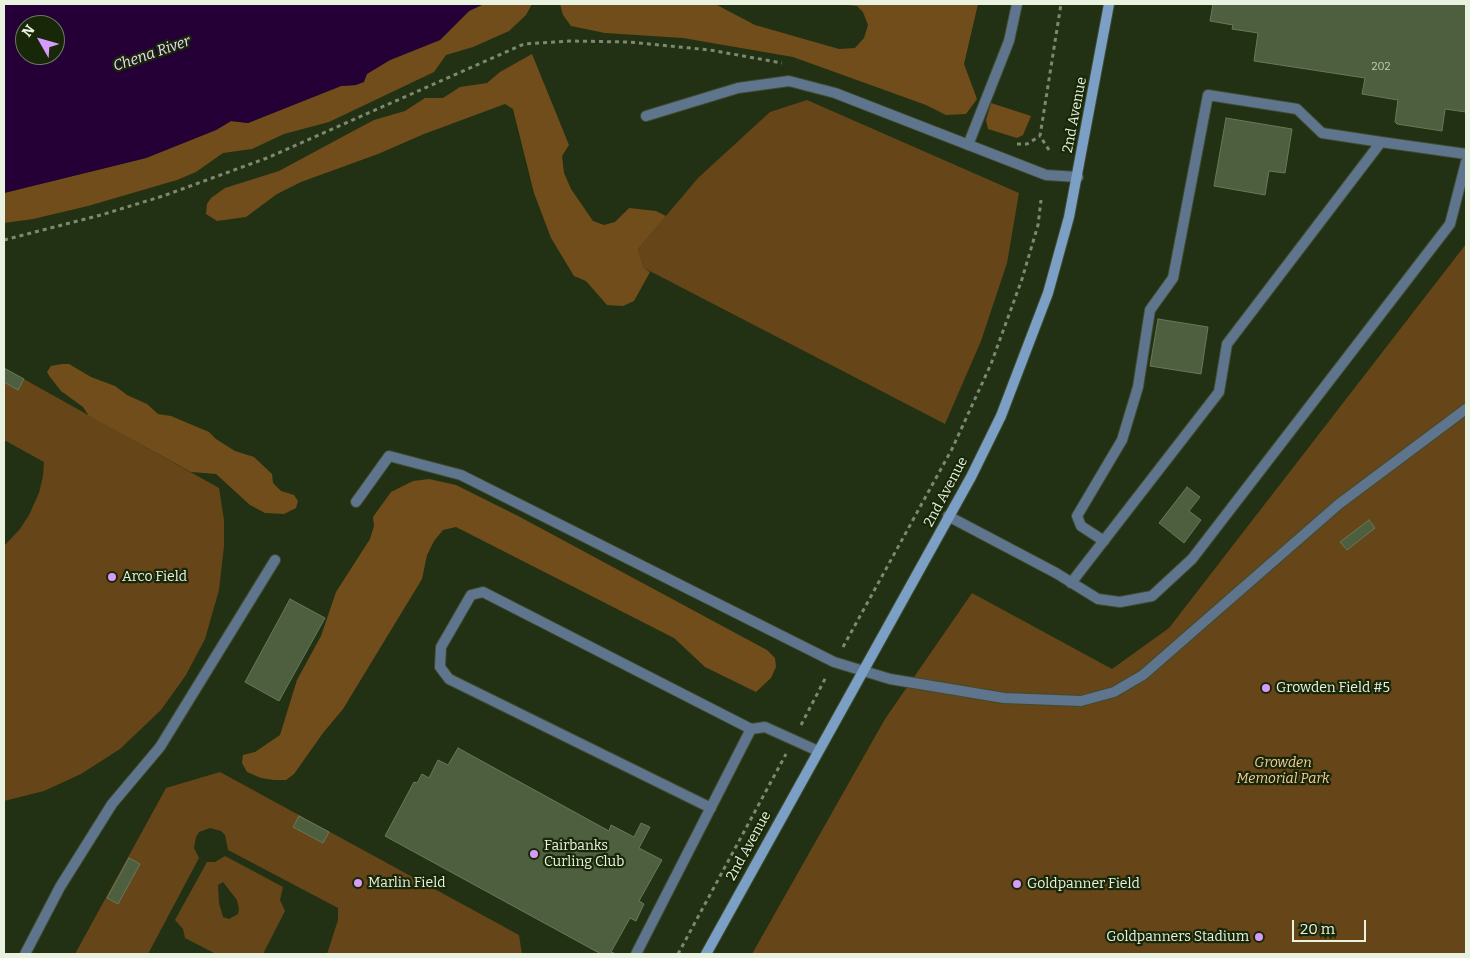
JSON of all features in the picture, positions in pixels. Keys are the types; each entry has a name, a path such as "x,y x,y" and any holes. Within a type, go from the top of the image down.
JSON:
{"street":[{"name":"2nd Avenue","path":"706,954 948,516 1001,416 1028,350 1050,283 1078,176 1109,4"}],"lane":[{"path":"968,145 1009,41 1017,4"},
{"path":"646,116 738,88 789,80 835,93 1046,174 1078,176"},
{"path":"1104,542 1082,526 1077,516 1122,440 1138,387 1150,310 1173,278 1208,95 1297,109 1322,133 1466,154"},
{"path":"1071,583 1219,392 1227,344 1381,142"},
{"path":"948,516 1098,599 1120,602 1152,596 1192,559 1450,224 1466,162"},
{"path":"356,502 389,456 461,475 834,662 912,683 1004,698 1081,701 1114,692 1143,675 1339,504 1466,409"},
{"path":"25,954 60,887 112,804 160,747 275,560"},
{"path":"711,808 449,679 440,667 441,647 472,595 483,592 751,729 765,727 818,751"},
{"path":"636,954 751,729"}],"path":[{"path":"1049,150 1040,136 1061,4"},
{"path":"4,240 154,199 267,158 524,44 569,41 628,42 710,50 789,65"},
{"path":"1010,142 1027,144 1040,136"},
{"path":"678,954 834,662 952,449 992,364 1022,279 1038,225 1041,200"}],"green space":[{"path":"807,100 1019,193 1007,263 981,341 945,424 644,268 638,249 698,178 770,112"},
{"name":"Growden Memorial Park","path":"1466,244 1466,954 752,954 885,719 972,593 1112,669 1169,628"},
{"name":"Arco Field","path":"4,368 219,488 224,520 224,546 219,590 205,639 186,675 161,710 120,749 81,774 44,791 4,801 4,546 20,529 29,515 39,493 44,462 4,440"},
{"name":"Marlin Field","path":"220,772 519,935 522,954 327,954 338,920 338,908 228,850 225,835 221,831 210,828 199,832 196,837 194,848 199,858 148,954 75,954 166,788"},
{"path":"225,856 283,887 280,900 285,911 263,954 216,954 185,938 183,929 175,920 207,862 215,862","holes":["223,882 237,900 238,914 229,919 223,917 219,903 218,885"]}],"shaded area":[{"path":"484,4 532,4 526,15 509,31 473,47 446,55 434,72 329,122 284,134 252,149 223,153 196,172 177,180 88,206 33,219 4,223 4,193 146,158 216,130 231,121 248,123 341,86 356,85 366,74 390,60 440,40 469,11"},
{"path":"560,4 715,4 755,25 839,49 855,48 864,38 868,25 863,12 857,6 837,4 978,4 964,64 977,99 966,114 946,115 926,105 793,57 683,38 605,33 571,26 563,15"},
{"path":"532,54 569,145 562,156 564,173 571,189 593,221 604,225 615,222 629,208 656,211 666,216 638,249 644,268 650,272 634,301 623,306 607,305 586,281 574,276 551,238 534,193 513,109 505,104 301,182 277,194 246,217 217,221 206,214 207,204 211,198 225,188 279,171 374,120 405,111 425,98 443,98 460,87 487,83 500,72"},
{"path":"991,103 1031,116 1023,135 1017,138 988,129 986,120"},
{"path":"69,364 91,377 115,386 127,395 147,404 158,414 171,416 209,432 216,439 235,451 254,457 272,474 273,483 281,491 294,495 298,501 296,508 284,514 265,513 250,505 216,474 191,472 89,416 83,407 61,391 47,372 51,366"},
{"path":"429,479 456,485 520,517 767,650 775,658 776,667 771,678 756,692 705,667 674,638 456,527 443,530 434,541 427,555 422,579 343,709 323,733 294,774 286,780 274,780 261,778 247,772 242,763 243,755 255,752 280,735 297,680 321,636 336,592 370,539 374,526 373,517 391,492 413,481"}],"water":[{"name":"Chena River","path":"4,4 484,4 469,11 440,40 390,60 367,74 364,82 356,85 341,86 248,123 231,121 216,130 146,158 4,193"}],"building":[{"path":"1213,4 1466,4 1466,112 1445,109 1442,131 1397,124 1395,122 1398,100 1362,94 1365,78 1254,61 1258,33 1232,29 1233,25 1210,21"},
{"path":"1226,118 1292,129 1285,173 1269,171 1265,195 1214,186"},
{"path":"1158,319 1208,327 1201,374 1150,366"},
{"path":"4,368 24,379 18,390 4,382"},
{"path":"1187,487 1200,497 1189,511 1201,520 1184,543 1159,523"},
{"path":"1369,520 1375,528 1347,550 1340,542"},
{"path":"290,599 325,618 279,701 245,682"},
{"name":"Fairbanks Curling Club","path":"458,748 609,831 611,825 634,837 641,823 650,827 639,848 662,860 639,901 644,904 636,921 630,918 611,952 616,954 601,954 385,836 414,782 417,783 422,774 429,778 438,760 448,765"},
{"path":"299,816 329,832 323,843 293,827"},
{"path":"129,858 140,864 118,904 107,898"}],"place":[{"name":"Arco Field","path":"112,577"},
{"name":"Growden Field #5","path":"1266,688"},
{"name":"Fairbanks Curling Club","path":"534,854"},
{"name":"Marlin Field","path":"358,883"},
{"name":"Goldpanner Field","path":"1017,884"},
{"name":"Goldpanners Stadium","path":"1259,937"}]}
